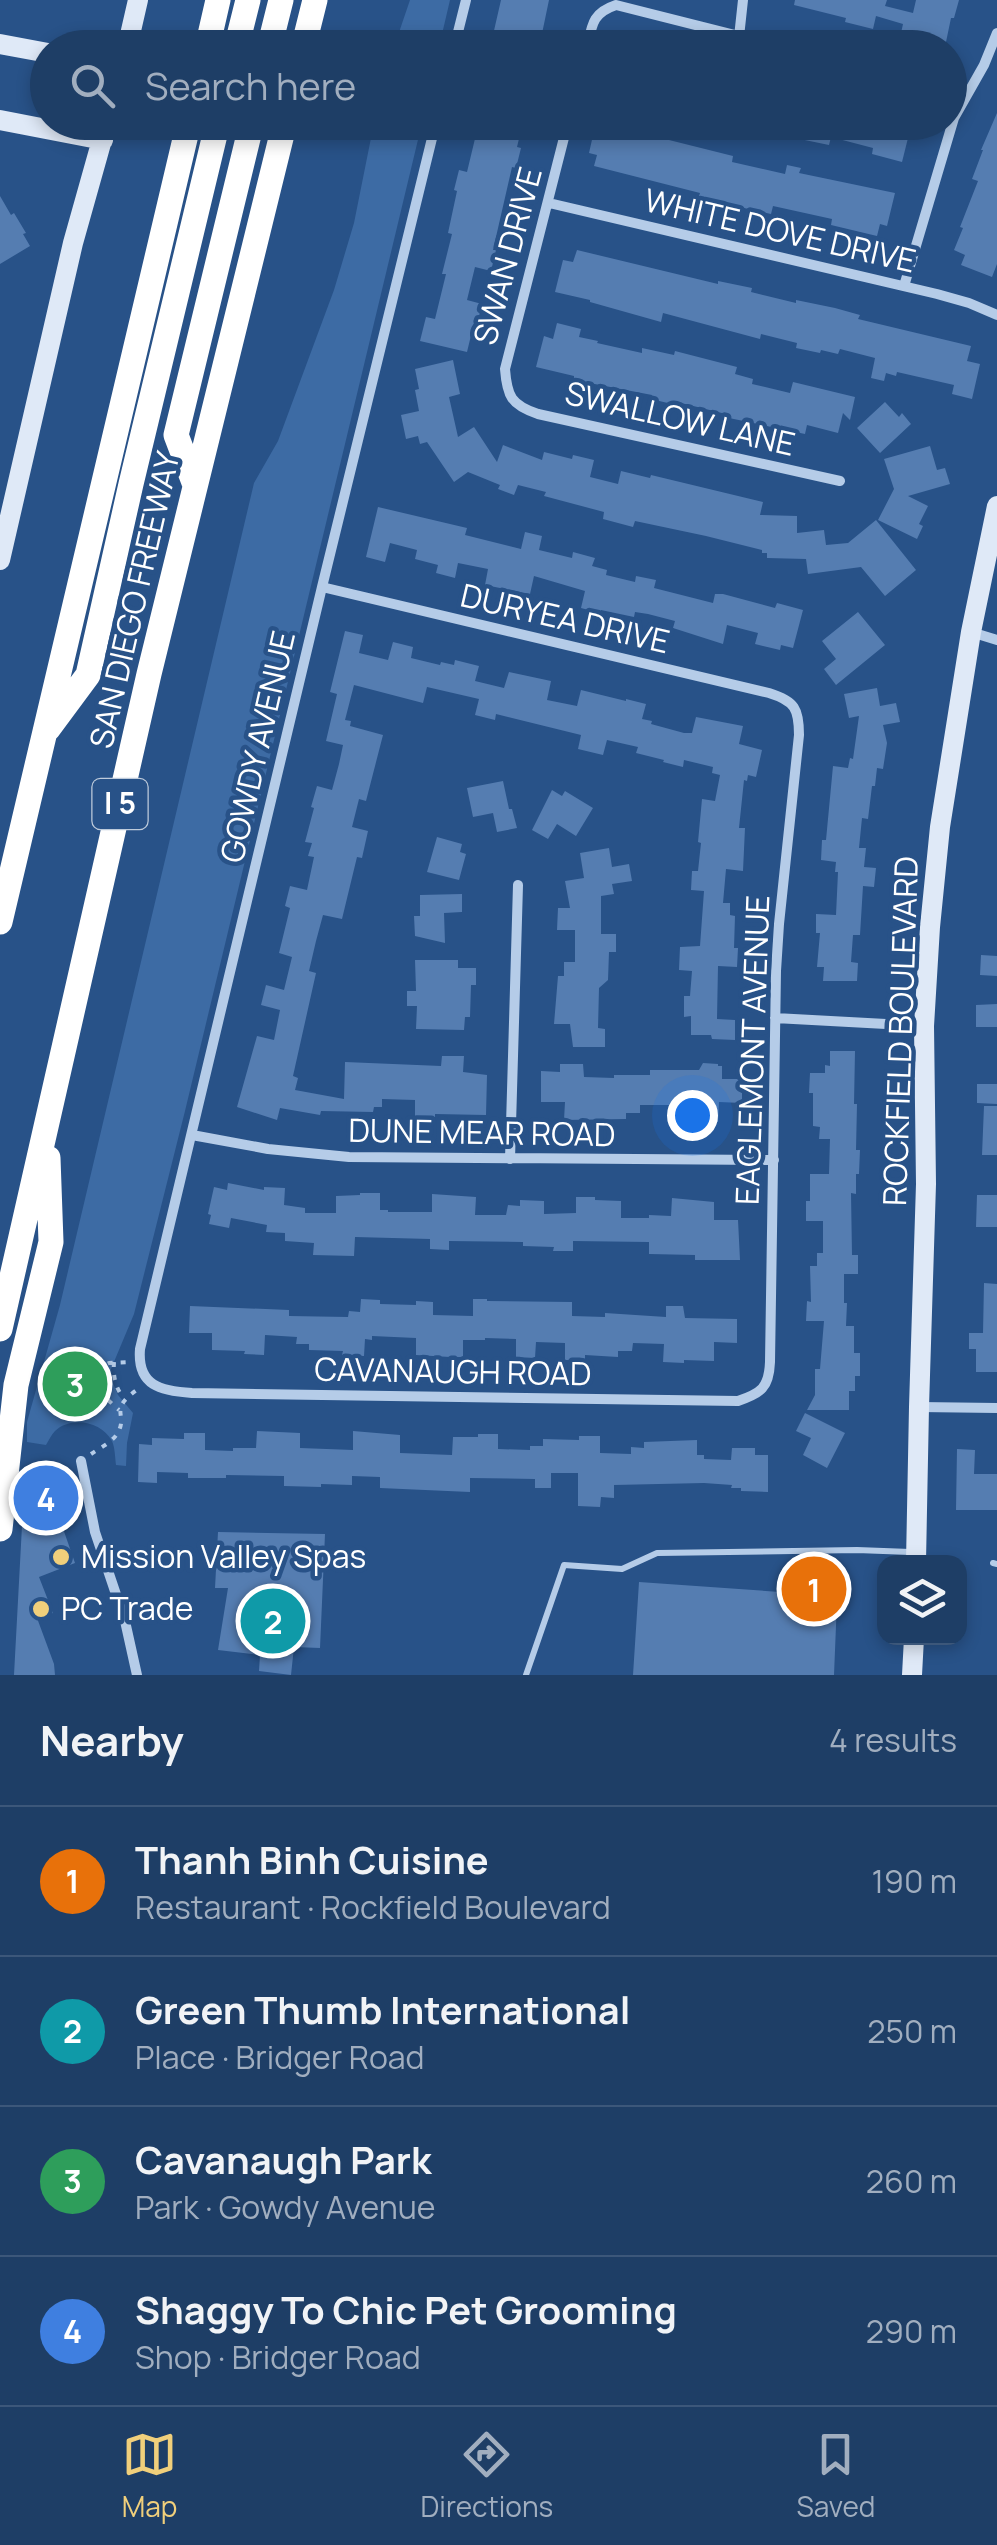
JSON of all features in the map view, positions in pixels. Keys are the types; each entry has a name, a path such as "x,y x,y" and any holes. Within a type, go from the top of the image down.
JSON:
{"highway":[{"path":"211,30 218,0"},
{"path":"240,30 248,0"},
{"path":"274,30 281,0"},
{"path":"308,30 315,0"},
{"name":"SAN DIEGO FREEWAY","path":"0,922 185,140"},
{"path":"42,737 88,675 214,140"},
{"path":"195,485 176,435 248,140"},
{"name":"SAN DIEGO FREEWAY","path":"0,1329 195,485 281,140"},
{"path":"0,865 20,829"},
{"path":"0,1529 16,1385 50,1242 46,1123"}],"main road":[{"path":"131,30 138,0"},
{"path":"0,31 30,43"},
{"path":"0,44 30,50"},
{"path":"0,58 12,61 30,56"},
{"path":"0,120 30,123"},
{"path":"0,560 73,243 102,140"},
{"name":"ROCKFIELD BOULEVARD","path":"917,1555 926,1184 924,1026 930,927 940,826 971,632 997,506"},
{"path":"912,1675 914,1645"}],"street":[{"path":"458,30 466,0"},
{"path":"740,30 743,0"},
{"path":"591,30 594,18 616,5 713,30"},
{"path":"967,95 997,33"},
{"name":"GOWDY AVENUE","path":"139,1361 432,140"},
{"name":"SWAN DRIVE","path":"512,402 505,369 564,140"},
{"path":"904,286 947,140"},
{"name":"WHITE DOVE DRIVE","path":"549,204 904,286 970,303 997,315"},
{"name":"SWALLOW LANE","path":"512,402 538,414 840,481"},
{"name":"DURYEA DRIVE","path":"322,587 785,698 794,706"},
{"path":"971,632 997,640"},
{"name":"EAGLEMONT AVENUE","path":"758,1394 769,1378 779,924 800,735 800,719 794,706"},
{"path":"510,1159 518,885"},
{"path":"776,1018 924,1026"},
{"name":"DUNE MEAR ROAD","path":"192,1135 328,1156 774,1160"},
{"path":"139,1361 148,1382"},
{"name":"CAVANAUGH ROAD","path":"148,1382 169,1391 192,1393 738,1402 758,1394"},
{"path":"918,1407 997,1408"},
{"path":"81,1461 95,1532 126,1621 137,1675"}],"lane":[{"path":"526,1675 564,1565 622,1569 657,1553 856,1550 894,1555"}],"path":[{"path":"85,1356 101,1367 139,1361"},
{"path":"114,1362 113,1374 124,1398"},
{"path":"81,1461 116,1437 124,1398 148,1382"},
{"path":"108,1400 119,1410"}],"shaded area":[{"path":"410,0 450,0 443,30 400,30"},
{"path":"371,140 418,140 185,1111 134,1314 111,1369 118,1395 133,1413 126,1466 116,1465 112,1441 93,1425 69,1423 54,1433 46,1445 27,1442 27,1422 60,1305 254,483 278,441 334,290 354,223"}],"building":[{"path":"501,0 549,0 543,30 494,30"},
{"path":"795,0 887,0 885,6 913,13 916,0 959,0 948,30 902,30 903,24 876,16 873,29 794,5"},
{"path":"997,113 997,264 992,277 961,265 965,255 954,250 978,181 972,179 981,150"},
{"path":"475,140 519,140 517,147 521,148 516,168 512,167 491,271 475,267 467,300 482,304 467,352 420,341 426,317 435,319 452,234 448,233 457,191 454,190 459,170 467,172"},
{"path":"592,140 669,140 733,156 732,162 785,174 787,165 801,168 799,173 895,193 887,226 880,224 877,236 831,225 832,219 773,206 771,214 594,166 597,155 589,153"},
{"path":"805,140 830,140 829,145"},
{"path":"842,140 908,140 902,162 872,154 873,148"},
{"path":"0,196 26,233 23,234 30,246 0,264"},
{"path":"577,250 718,284 752,288 751,292 796,303 835,308 860,315 858,319 971,346 967,361 980,364 972,399 952,394 954,385 897,372 896,376 886,373 884,381 871,378 875,358 840,349 838,354 821,350 820,353 796,348 797,343 761,334 760,339 663,313 661,322 555,292 563,260 573,262"},
{"path":"557,323 581,329 579,337 597,343 642,353 642,348 674,355 675,351 737,367 735,374 753,379 752,384 790,393 793,382 855,397 850,420 843,413 838,433 807,425 805,434 651,399 652,395 574,380 574,376 536,367 544,336 553,339"},
{"path":"453,360 460,394 449,397 458,437 474,427 497,462 503,445 542,460 544,452 572,459 573,455 594,460 590,477 618,484 621,471 763,502 760,515 797,516 797,533 824,530 826,545 848,543 876,520 916,570 885,596 861,567 808,574 806,559 767,558 762,550 635,521 633,527 603,519 604,512 544,496 546,492 518,485 514,495 468,472 454,482 427,442 420,444 418,436 406,439 401,415 419,411 415,369"},
{"path":"885,402 911,424 880,453 857,428"},
{"path":"930,446 937,470 945,468 950,484 908,496 928,506 917,539 878,520 894,489 884,459"},
{"path":"378,507 467,528 465,535 521,549 525,532 542,536 539,550 572,558 573,552 595,558 592,566 607,570 606,575 635,582 636,576 656,580 654,588 713,603 715,594 723,594 775,608 777,603 803,610 793,648 781,645 780,650 755,644 758,633 727,625 723,644 673,628 675,621 648,614 635,612 634,617 581,608 585,591 534,576 530,594 485,585 488,569 458,563 455,578 436,573 438,565 415,559 417,550 390,543 385,562 366,557"},
{"path":"858,612 885,645 836,685 824,669 836,659 822,641"},
{"path":"345,631 363,635 359,653 388,660 393,642 413,647 411,658 440,665 454,665 455,660 479,666 475,681 504,688 509,672 551,681 547,700 577,706 581,690 626,699 646,704 642,719 684,733 692,733 696,717 743,726 739,744 762,750 756,777 748,775 744,780 739,828 745,828 743,871 726,869 723,903 730,903 730,915 735,916 737,967 718,966 717,1019 735,1020 735,1040 691,1035 691,1016 684,1017 684,996 690,996 692,971 679,970 680,947 700,946 704,891 691,890 692,871 698,871 702,799 715,801 720,775 712,773 713,767 684,760 683,767 663,762 636,753 638,747 607,740 603,755 578,749 581,735 496,714 495,720 475,715 479,699 427,687 423,703 354,685 345,720 351,721 350,726 383,735 366,801 359,799 352,827 368,831 362,858 357,857 342,919 323,915 316,941 309,971 316,973 293,1076 298,1078 295,1090 344,1099 345,1062 441,1066 442,1056 464,1056 463,1072 487,1075 486,1115 415,1117 415,1100 382,1099 382,1107 374,1107 373,1112 321,1111 320,1115 280,1108 277,1120 237,1107 257,1036 274,1040 280,1010 261,1005 266,985 284,990 292,957 279,953 290,908 285,906 290,886 307,890 314,857 308,856 312,843 305,842 314,808 311,807 317,786 332,790 339,764 343,745 326,741 337,694 330,692"},
{"path":"877,688 880,706 896,703 900,722 883,725 887,743 883,769 877,768 868,819 862,818 859,848 866,848 864,867 876,868 874,887 863,886 860,935 853,935 851,962 858,963 857,981 823,981 824,967 817,967 820,933 816,933 816,914 836,915 838,872 836,862 821,860 822,840 826,840 833,766 848,768 850,758 853,759 859,716 849,718 844,694"},
{"path":"503,781 517,828 497,832 493,813 473,817 467,788"},
{"path":"552,790 562,796 565,791 593,808 576,836 557,824 548,839 532,830"},
{"path":"437,837 462,844 460,852 466,854 459,880 427,872"},
{"path":"609,848 612,867 629,864 632,881 612,884 614,894 601,896 601,934 616,934 616,952 609,952 608,980 599,988 598,1028 605,1029 605,1047 573,1047 570,1024 554,1024 558,976 564,976 564,962 575,962 575,930 557,930 558,908 570,908 565,881 584,878 580,853"},
{"path":"462,894 462,912 444,913 445,943 415,936 414,916 420,916 420,895"},
{"path":"981,955 997,956 997,976 980,975"},
{"path":"415,960 458,960 458,968 476,968 470,1017 465,1017 464,1030 416,1029 417,1006 407,1006 407,991 416,991"},
{"path":"997,1004 997,1027 976,1027 976,1005"},
{"path":"830,1051 855,1051 856,1150 860,1150 856,1194 851,1193 852,1255 858,1255 858,1274 844,1274 844,1303 846,1326 854,1326 854,1353 860,1353 860,1376 855,1376 855,1391 849,1391 849,1410 807,1410 815,1395 815,1369 820,1369 824,1321 806,1321 807,1301 811,1302 810,1266 817,1266 817,1253 823,1253 823,1221 806,1221 806,1201 810,1201 810,1174 829,1174 830,1139 819,1139 820,1127 813,1126 810,1073 825,1073 825,1065 830,1066"},
{"path":"703,1063 722,1066 722,1079 742,1079 742,1103 719,1102 718,1122 672,1123 672,1105 640,1105 640,1113 626,1113 626,1119 564,1120 565,1102 541,1102 541,1071 560,1072 560,1064 583,1064 584,1077 614,1078 650,1075 650,1070 699,1070"},
{"path":"977,1084 997,1084 997,1104 977,1103"},
{"path":"984,1106 997,1106 997,1155 982,1155"},
{"path":"228,1183 264,1190 285,1188 284,1205 305,1208 305,1213 336,1213 336,1196 360,1193 380,1193 380,1210 388,1212 432,1212 432,1194 476,1197 475,1215 506,1215 508,1205 520,1206 520,1200 544,1201 544,1214 576,1213 576,1197 621,1201 621,1218 671,1216 672,1198 714,1202 714,1220 738,1220 740,1260 649,1254 649,1242 573,1241 573,1251 553,1251 554,1247 523,1246 523,1242 449,1241 449,1250 430,1249 430,1239 355,1237 354,1256 313,1255 314,1243 285,1241 285,1233 266,1232 267,1225 231,1218 229,1228 209,1224 214,1187 227,1190"},
{"path":"977,1195 997,1195 997,1227 976,1227"},
{"path":"984,1283 997,1284 997,1372 976,1372 976,1349 969,1349 969,1333 983,1333"},
{"path":"361,1299 380,1300 380,1304 433,1302 433,1315 473,1316 473,1299 572,1302 572,1316 605,1317 605,1313 666,1317 666,1306 683,1306 685,1318 737,1319 737,1343 714,1342 714,1361 684,1363 663,1362 664,1344 633,1343 632,1351 618,1351 618,1357 585,1355 585,1360 565,1360 565,1343 536,1342 535,1358 516,1357 516,1339 485,1338 463,1340 463,1357 450,1357 416,1355 416,1338 372,1336 372,1340 365,1339 364,1356 309,1350 309,1344 296,1344 297,1337 265,1335 264,1355 212,1350 212,1333 189,1333 190,1306 289,1310 289,1316 348,1317 349,1311 360,1312"},
{"path":"805,1413 845,1433 827,1468 803,1455 811,1438 796,1431"},
{"path":"257,1431 300,1433 300,1448 353,1450 353,1431 400,1435 400,1453 452,1455 453,1437 478,1434 498,1434 498,1449 530,1450 530,1446 543,1446 543,1439 600,1436 600,1453 631,1454 631,1447 644,1448 644,1442 697,1440 697,1455 704,1455 704,1459 731,1460 732,1448 755,1448 755,1455 768,1455 768,1492 704,1483 614,1485 614,1498 601,1497 600,1507 578,1506 578,1473 551,1473 551,1488 535,1488 535,1479 470,1478 470,1492 380,1488 380,1477 352,1476 352,1485 321,1487 284,1486 284,1476 188,1478 188,1473 157,1472 157,1483 138,1482 139,1444 152,1445 152,1438 184,1439 184,1433 205,1433 205,1450 233,1451 256,1448"},
{"path":"957,1449 975,1450 974,1474 997,1474 997,1510 956,1510"},
{"path":"25,1470 43,1471 75,1563 39,1577 53,1613 37,1618 55,1675 14,1675"},
{"path":"218,1532 325,1534 320,1648 294,1647 291,1675 259,1671 260,1655 218,1650 228,1588 215,1588"},
{"path":"780,1572 838,1576 834,1675 633,1675 639,1582 780,1592"}],"place":[{"name":"Cavanaugh Park","path":"75,1384"},
{"name":"Shaggy To Chic Pet Grooming","path":"46,1498"},
{"name":"Mission Valley Spas","path":"61,1557"},
{"name":"Thanh Binh Cuisine","path":"814,1589"},
{"name":"PC Trade","path":"41,1609"},
{"name":"Green Thumb International","path":"273,1621"}]}
